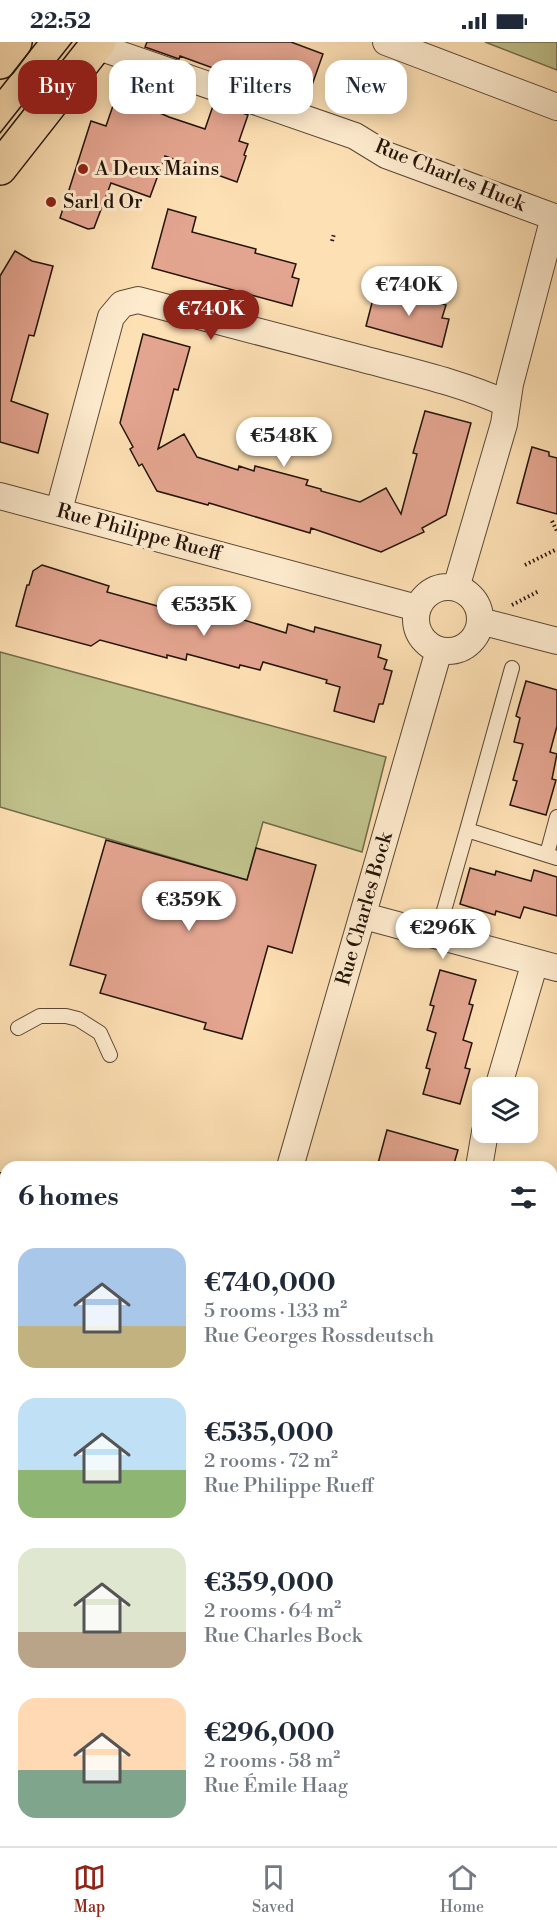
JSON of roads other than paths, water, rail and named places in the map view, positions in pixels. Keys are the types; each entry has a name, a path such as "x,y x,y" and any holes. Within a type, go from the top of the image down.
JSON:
{"main road":[{"path":"0,62 15,42"},
{"path":"0,168 98,44"}],"street":[{"path":"386,42 557,107"},
{"name":"Rue Charles Huck","path":"98,44 355,136 386,155 556,216 510,384 504,424 456,588"},
{"path":"59,510 111,317 122,304 138,300 388,365 487,395 507,404"},
{"name":"Rue Philippe Rueff","path":"0,496 417,608"},
{"path":"456,588 471,597 476,604 480,621 473,639 466,645 448,651 439,650 422,638 417,629 417,608 421,600 437,589 456,588"},
{"path":"480,621 557,641"},
{"name":"Rue Charles Bock","path":"292,1161 439,650"},
{"path":"364,915 546,965 502,1077"},
{"path":"479,1161 483,1143"}],"lane":[{"path":"437,935 512,668"},
{"path":"467,830 552,856 557,817"},
{"path":"18,1028 40,1016 59,1015 78,1019 100,1033 110,1054"}],"tram line":[{"path":"0,89 37,42"},
{"path":"0,133 72,42"}],"place":[{"name":"A Deux Mains","path":"83,169"},
{"name":"Sarl d Or","path":"51,202"}]}
